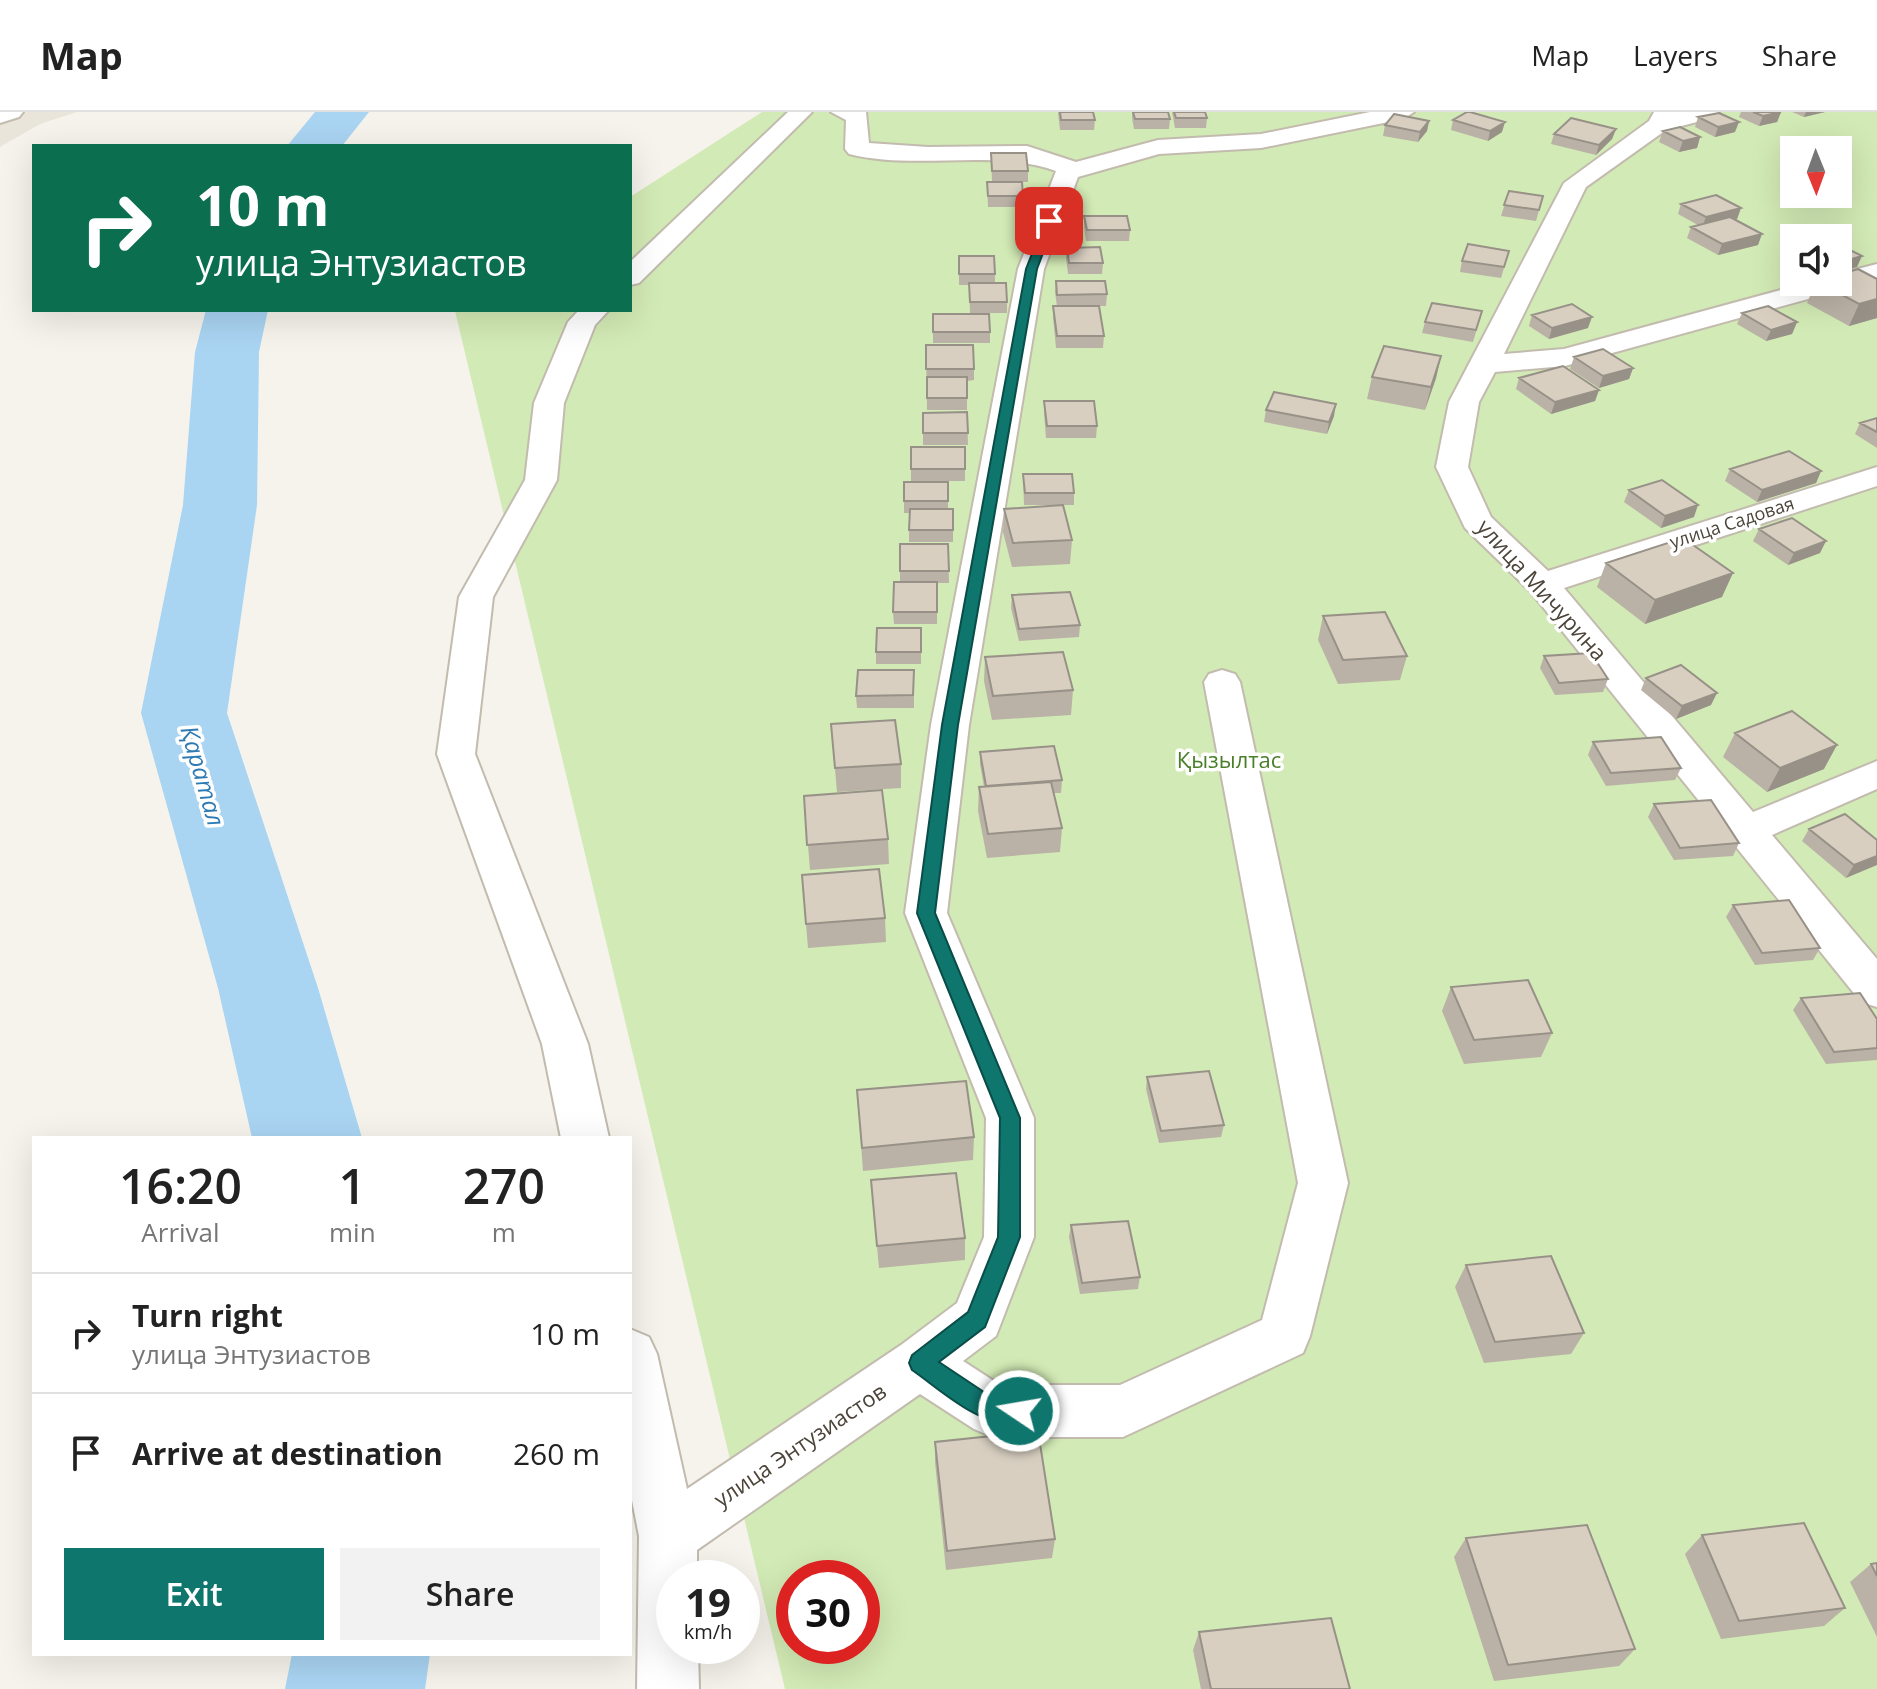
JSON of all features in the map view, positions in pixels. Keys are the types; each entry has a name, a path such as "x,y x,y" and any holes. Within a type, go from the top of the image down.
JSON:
{"street":[{"path":"0,116 11,112"},
{"path":"632,275 801,112"},
{"path":"842,112 857,116 857,149 928,154 1027,153 1075,170 1158,147 1261,141 1403,112"},
{"path":"1661,118 1708,112"},
{"name":"улица Мичурина","path":"1661,118 1576,183 1464,402 1452,467 1477,521 1542,584 1877,990"},
{"name":"улица Энтузиастов","path":"668,1536 920,1363 977,1319 1009,1237 1010,1118 926,913 950,725 1031,269 1068,172 1075,170"},
{"path":"1485,364 1565,357 1877,272"},
{"path":"585,1136 565,1044 456,754 476,597 541,480 549,403 582,322 593,312"},
{"name":"улица Садовая","path":"1542,584 1877,476"},
{"path":"920,1363 993,1411 1123,1411 1284,1336 1323,1183 1222,682"},
{"path":"1748,830 1877,774"},
{"path":"632,1364 668,1536 668,1689"}],"shaded area":[{"path":"0,112 77,112 40,124 0,147"}],"green space":[{"name":"Қызылтас","path":"762,112 1877,112 1877,1689 785,1689 779,1664 880,1664 880,1560 776,1560 776,1651 760,1585 760,1560 754,1560 455,312 632,312 632,196"}],"building":[{"path":"1060,112 1093,112 1095,120 1061,120"},
{"path":"1133,112 1168,112 1170,119 1135,119"},
{"path":"1174,112 1205,112 1207,118 1176,118"},
{"path":"1467,112 1505,122 1490,131 1453,120"},
{"path":"1753,112 1781,112 1763,116"},
{"path":"1719,113 1739,122 1718,127 1698,117"},
{"path":"1394,114 1429,121 1420,132 1385,125"},
{"path":"1571,118 1616,129 1599,145 1554,134"},
{"path":"1680,127 1700,137 1683,141 1663,131"},
{"path":"991,153 1026,153 1028,171 992,171"},
{"path":"987,182 1022,182 1023,196 988,196"},
{"path":"1509,191 1543,196 1539,210 1504,205"},
{"path":"1716,195 1741,208 1706,217 1681,204"},
{"path":"1084,216 1127,216 1130,230 1087,230"},
{"path":"1730,217 1762,234 1722,244 1691,227"},
{"path":"1468,244 1509,251 1504,267 1462,261"},
{"path":"1100,247 1103,263 1069,263 1067,248"},
{"path":"959,256 994,256 995,274 959,274"},
{"path":"1858,269 1877,279 1877,299 1859,304 1844,296 1852,296 1852,271"},
{"path":"1056,281 1105,281 1107,294 1057,295"},
{"path":"969,283 1006,283 1007,302 970,302"},
{"path":"1432,303 1482,311 1476,330 1425,322"},
{"path":"1572,304 1592,317 1552,328 1532,315"},
{"path":"1053,306 1099,306 1104,336 1057,336"},
{"path":"1768,306 1797,322 1771,330 1742,313"},
{"path":"933,314 989,314 990,332 933,332"},
{"path":"926,345 973,345 974,369 926,369"},
{"path":"1384,346 1441,356 1431,387 1372,377"},
{"path":"1603,349 1633,368 1603,376 1574,357"},
{"path":"1563,366 1599,390 1555,402 1519,378"},
{"path":"927,377 967,377 967,398 927,398"},
{"path":"1274,392 1336,404 1329,422 1266,410"},
{"path":"1044,401 1094,401 1097,426 1047,426"},
{"path":"967,412 968,433 923,433 923,413"},
{"path":"1877,418 1877,432 1860,423"},
{"path":"911,447 965,447 965,469 911,469"},
{"path":"1789,451 1821,471 1762,490 1730,469"},
{"path":"1023,474 1072,474 1074,493 1025,493"},
{"path":"1662,480 1698,505 1665,516 1629,490"},
{"path":"904,482 948,482 948,501 904,501"},
{"path":"1063,505 1072,540 1013,543 1004,509"},
{"path":"910,509 953,509 953,530 909,530"},
{"path":"1792,518 1826,541 1794,553 1759,529"},
{"path":"1683,538 1733,573 1655,600 1606,563"},
{"path":"900,544 948,544 949,571 900,571"},
{"path":"894,582 937,582 937,612 893,612"},
{"path":"1070,592 1080,625 1019,629 1012,595"},
{"path":"1385,612 1407,656 1343,660 1323,616"},
{"path":"877,628 921,628 921,652 876,652"},
{"path":"1063,652 1073,690 993,696 985,657"},
{"path":"1591,653 1608,679 1559,683 1544,656"},
{"path":"1681,665 1717,693 1682,706 1646,678"},
{"path":"858,670 914,670 913,695 856,696"},
{"path":"1792,711 1837,745 1780,768 1735,733"},
{"path":"895,720 901,764 835,768 831,724"},
{"path":"1661,737 1681,768 1611,773 1593,742"},
{"path":"1054,746 1062,780 986,786 980,752"},
{"path":"1051,782 1062,828 988,834 979,787"},
{"path":"882,790 888,839 807,845 804,796"},
{"path":"1711,800 1739,843 1680,848 1654,804"},
{"path":"1845,814 1877,840 1877,856 1854,865 1809,829"},
{"path":"879,869 885,918 806,924 802,875"},
{"path":"1789,900 1820,948 1762,953 1733,905"},
{"path":"1528,980 1552,1033 1474,1040 1451,987"},
{"path":"1860,993 1877,1019 1877,1048 1834,1052 1801,998"},
{"path":"1209,1071 1224,1125 1161,1131 1147,1077"},
{"path":"966,1081 974,1137 862,1148 857,1090"},
{"path":"956,1173 965,1238 877,1246 871,1180"},
{"path":"1128,1221 1140,1277 1082,1283 1071,1225"},
{"path":"1551,1256 1584,1333 1495,1342 1466,1265"},
{"path":"1038,1431 1055,1539 947,1551 935,1442"},
{"path":"1804,1523 1845,1608 1739,1621 1702,1535"},
{"path":"1587,1525 1635,1649 1508,1665 1466,1538"},
{"path":"1331,1618 1350,1689 1211,1689 1199,1632"}],"waterway":[{"name":"Қаратал","path":"316,144 343,112"},
{"name":"Қаратал","path":"237,312 227,352 220,505 184,713 268,988 306,1136"},
{"name":"Қаратал","path":"355,1689 361,1656"}],"route":[{"path":"1019,1411 993,1411 920,1363 977,1319 1009,1237 1010,1118 926,913 950,725 1031,269 1049,221"}]}
